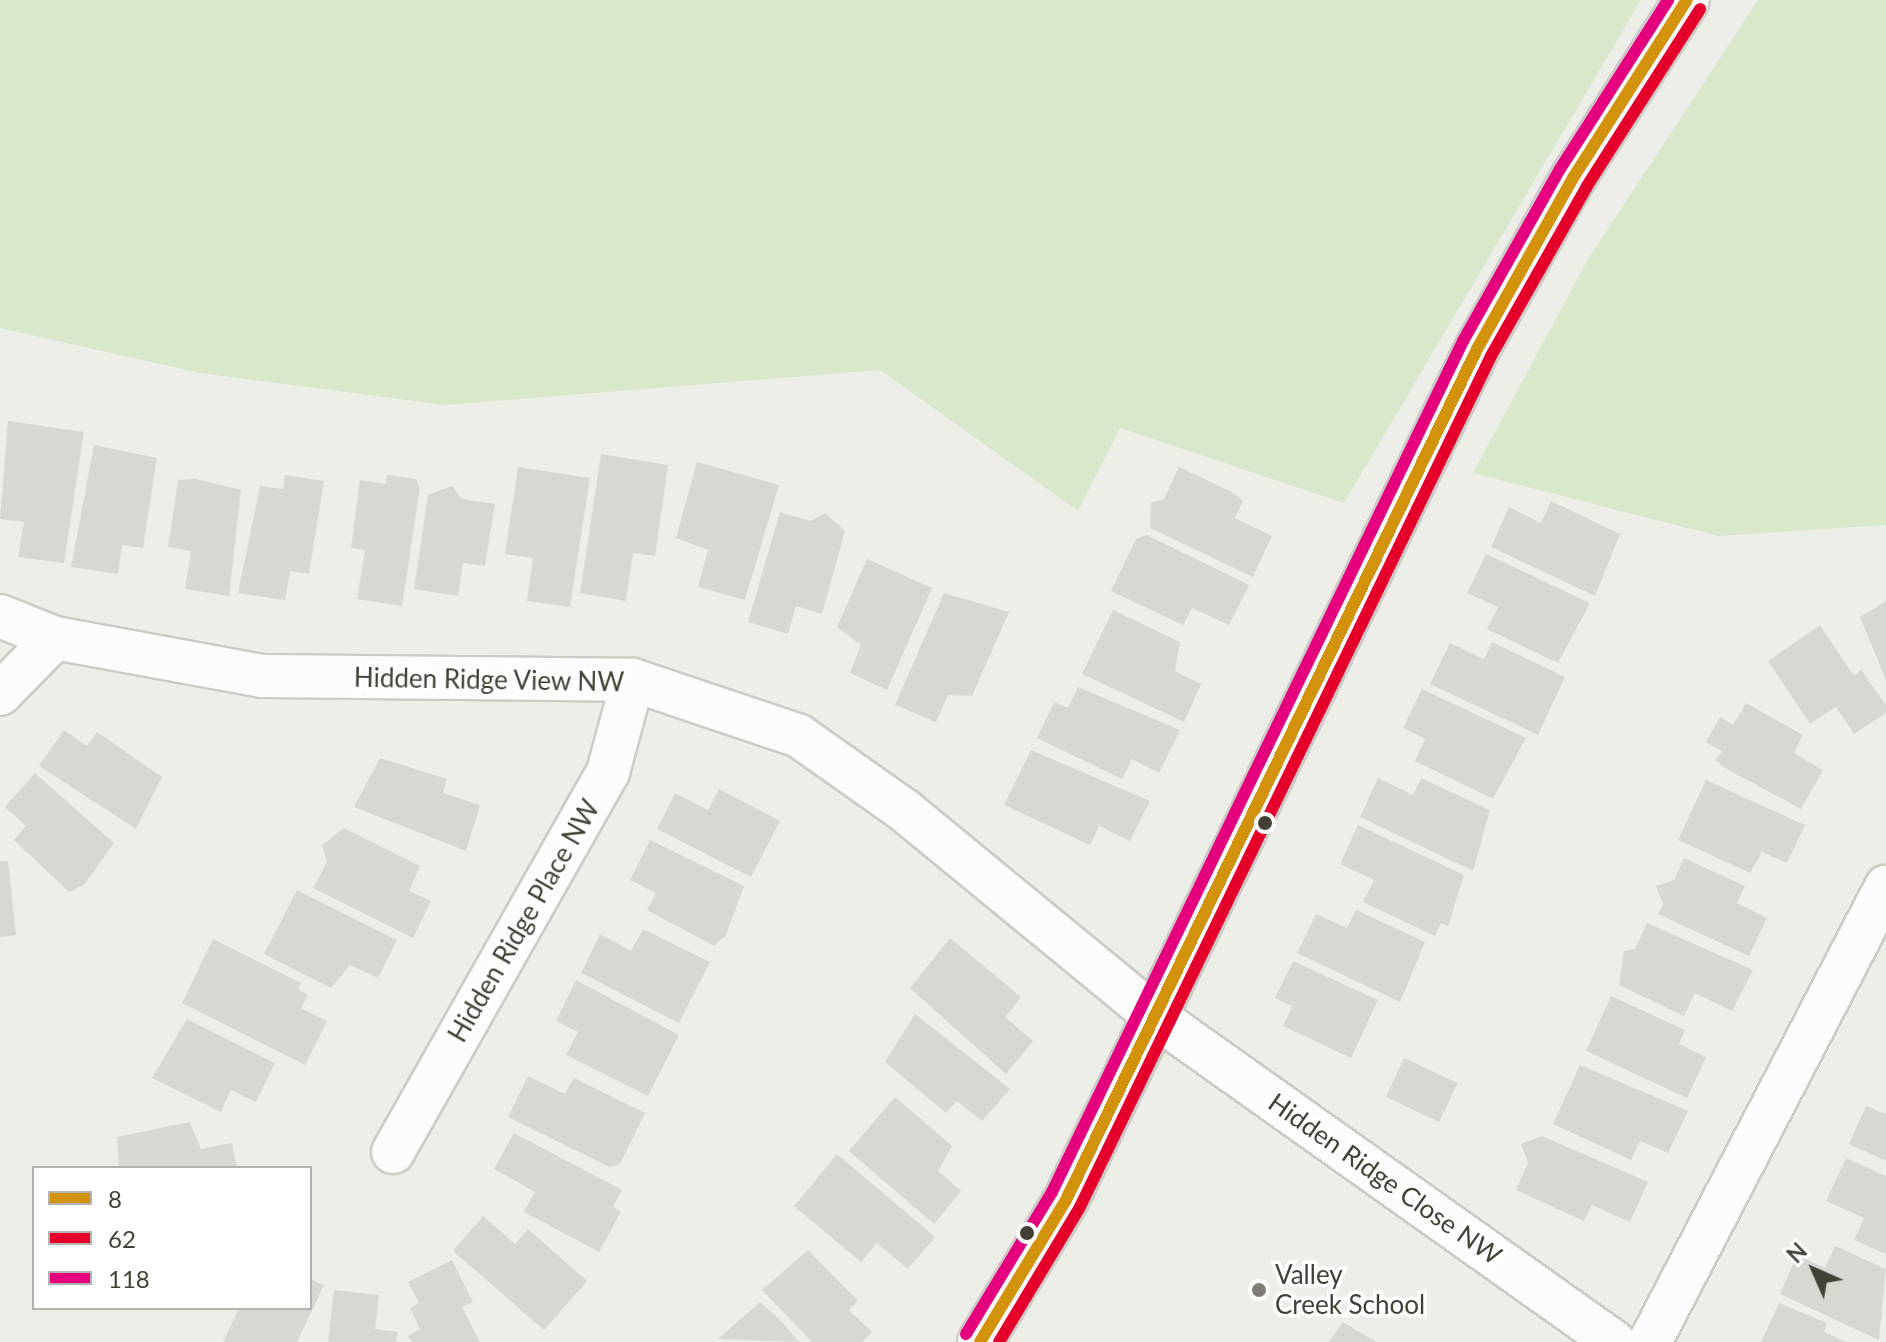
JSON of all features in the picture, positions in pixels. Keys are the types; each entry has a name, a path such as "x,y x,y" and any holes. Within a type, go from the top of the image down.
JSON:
{"street":[{"path":"980,1342 1066,1200 1477,349 1573,178 1687,0"},
{"name":"Hidden Ridge View NW","path":"0,616 55,638 262,676 633,680 799,736 904,810 1156,1017"},
{"path":"0,694 55,638"},
{"name":"Hidden Ridge Place NW","path":"393,1152 608,772 633,680"},
{"path":"1650,1342 1886,887"},
{"name":"Hidden Ridge Close NW","path":"1156,1017 1614,1342"}],"green space":[{"path":"0,0 1641,0 1344,503 1120,428 1078,511 880,370 445,405 200,373 0,328"},
{"path":"1758,0 1886,0 1886,525 1718,536 1473,473 1587,261"}],"building":[{"path":"8,421 84,432 64,563 18,557 24,522 0,519"},
{"path":"94,445 157,458 143,548 122,545 118,574 71,567"},
{"path":"601,454 668,465 655,556 633,553 626,601 580,593"},
{"path":"697,462 779,485 745,600 698,587 708,550 676,538"},
{"path":"518,467 590,478 570,607 527,601 533,558 505,554"},
{"path":"1179,467 1232,492 1243,501 1235,518 1272,536 1253,577 1150,528 1151,503 1164,499"},
{"path":"285,475 324,481 309,574 290,571 285,600 238,593 260,486 283,489"},
{"path":"387,475 416,479 420,488 402,606 357,599 365,550 351,548 360,480 386,484"},
{"path":"196,479 241,490 229,596 185,589 191,551 168,547 178,480"},
{"path":"452,486 462,499 495,504 485,566 463,563 458,596 414,589 428,495"},
{"path":"1551,501 1620,534 1595,596 1491,547 1509,507 1541,523"},
{"path":"780,512 811,521 825,513 845,531 822,614 796,606 788,634 748,622"},
{"path":"1147,535 1249,585 1229,625 1192,608 1183,625 1111,591 1136,539"},
{"path":"1486,554 1590,603 1558,663 1487,629 1498,607 1467,593"},
{"path":"867,559 932,588 887,690 850,673 861,645 837,627"},
{"path":"944,593 1009,612 972,696 948,695 936,722 895,705"},
{"path":"1886,601 1886,680 1860,617"},
{"path":"1113,610 1180,642 1175,671 1201,684 1184,722 1082,674"},
{"path":"1820,625 1854,676 1861,670 1886,705 1886,713 1854,734 1836,707 1810,724 1768,661"},
{"path":"1492,642 1565,677 1538,735 1430,684 1450,643 1484,659"},
{"path":"1078,687 1180,730 1159,773 1132,759 1122,779 1037,738 1054,702 1068,708"},
{"path":"1422,689 1526,738 1493,799 1415,761 1425,739 1403,728"},
{"path":"1746,703 1803,735 1794,753 1823,770 1801,809 1725,768 1716,760 1722,751 1706,742 1720,717 1733,725"},
{"path":"64,730 87,746 97,732 162,777 136,829 39,766"},
{"path":"1031,750 1150,801 1130,841 1099,826 1090,845 1004,805"},
{"path":"380,758 447,779 443,793 480,805 466,851 354,807"},
{"path":"35,773 114,843 84,885 69,892 14,840 26,826 5,807"},
{"path":"1378,778 1413,795 1421,778 1490,810 1473,871 1360,817"},
{"path":"1706,780 1805,825 1787,863 1762,852 1750,873 1678,840"},
{"path":"719,789 780,821 751,877 657,829 675,793 708,810"},
{"path":"1358,825 1464,875 1448,926 1441,923 1435,936 1363,902 1374,880 1340,864"},
{"path":"344,828 420,866 409,891 431,901 413,938 313,888 327,862 322,845"},
{"path":"650,840 744,886 726,935 714,946 647,910 656,893 630,880"},
{"path":"1684,858 1745,886 1737,903 1767,918 1749,956 1658,914 1663,904 1656,886 1674,880"},
{"path":"0,861 8,861 16,935 0,937"},
{"path":"297,890 397,940 378,978 350,965 331,988 264,954"},
{"path":"1356,910 1425,942 1400,1002 1297,953 1316,914 1347,928"},
{"path":"1647,923 1753,970 1732,1011 1695,993 1684,1016 1619,985 1624,951 1635,949"},
{"path":"643,929 710,962 679,1023 581,973 600,934 631,951"},
{"path":"950,938 1021,997 1005,1017 1033,1041 1006,1074 910,988"},
{"path":"213,939 301,983 298,989 308,995 301,1008 327,1021 305,1065 182,1003"},
{"path":"1293,961 1378,1000 1351,1058 1283,1026 1292,1006 1275,998"},
{"path":"576,980 679,1035 648,1096 566,1055 578,1032 556,1021"},
{"path":"1611,996 1685,1030 1679,1044 1706,1057 1687,1098 1586,1051"},
{"path":"915,1014 1010,1089 982,1121 957,1101 946,1113 885,1062"},
{"path":"187,1019 275,1063 256,1102 231,1090 221,1112 152,1078"},
{"path":"1404,1058 1457,1083 1439,1122 1386,1097"},
{"path":"1580,1065 1688,1111 1668,1153 1640,1141 1631,1160 1553,1124"},
{"path":"528,1076 565,1094 574,1078 645,1113 620,1164 609,1167 508,1117"},
{"path":"895,1097 952,1146 938,1171 961,1191 934,1224 849,1151"},
{"path":"1866,1106 1886,1114 1886,1161 1849,1144"},
{"path":"190,1122 201,1149 232,1143 237,1166 119,1166 117,1137"},
{"path":"514,1133 622,1190 613,1207 621,1212 599,1252 524,1212 535,1192 494,1169"},
{"path":"1542,1136 1648,1182 1630,1222 1592,1205 1584,1221 1516,1190 1528,1163 1521,1144"},
{"path":"837,1154 935,1237 908,1269 877,1243 861,1262 794,1206"},
{"path":"1846,1158 1886,1176 1886,1254 1854,1240 1864,1218 1826,1201"},
{"path":"483,1216 515,1244 528,1229 587,1281 544,1330 453,1251"},
{"path":"1835,1246 1886,1269 1879,1340 1780,1294 1797,1255 1825,1268"},
{"path":"808,1250 858,1301 849,1310 872,1332 862,1342 812,1342 762,1290"},
{"path":"452,1260 473,1302 462,1307 480,1342 412,1342 408,1336 420,1329 410,1308 419,1303 408,1282"},
{"path":"312,1280 324,1285 297,1342 223,1342 238,1310 312,1310"},
{"path":"334,1290 379,1295 375,1329 398,1332 396,1342 328,1342"},
{"path":"760,1302 799,1342 718,1339"},
{"path":"1779,1303 1827,1323 1824,1332 1846,1342 1761,1342"},
{"path":"1343,1322 1376,1342 1329,1342"}],"transit line":[{"name":"118","path":"966,1334 1052,1192 1463,341 1560,169 1668,0"},
{"name":"8","path":"980,1342 1066,1200 1477,349 1573,178 1687,0"},
{"name":"62","path":"999,1342 1080,1207 1491,356 1587,186 1700,9"}],"place":[{"name":"Valley Creek School","path":"1259,1290"}]}
